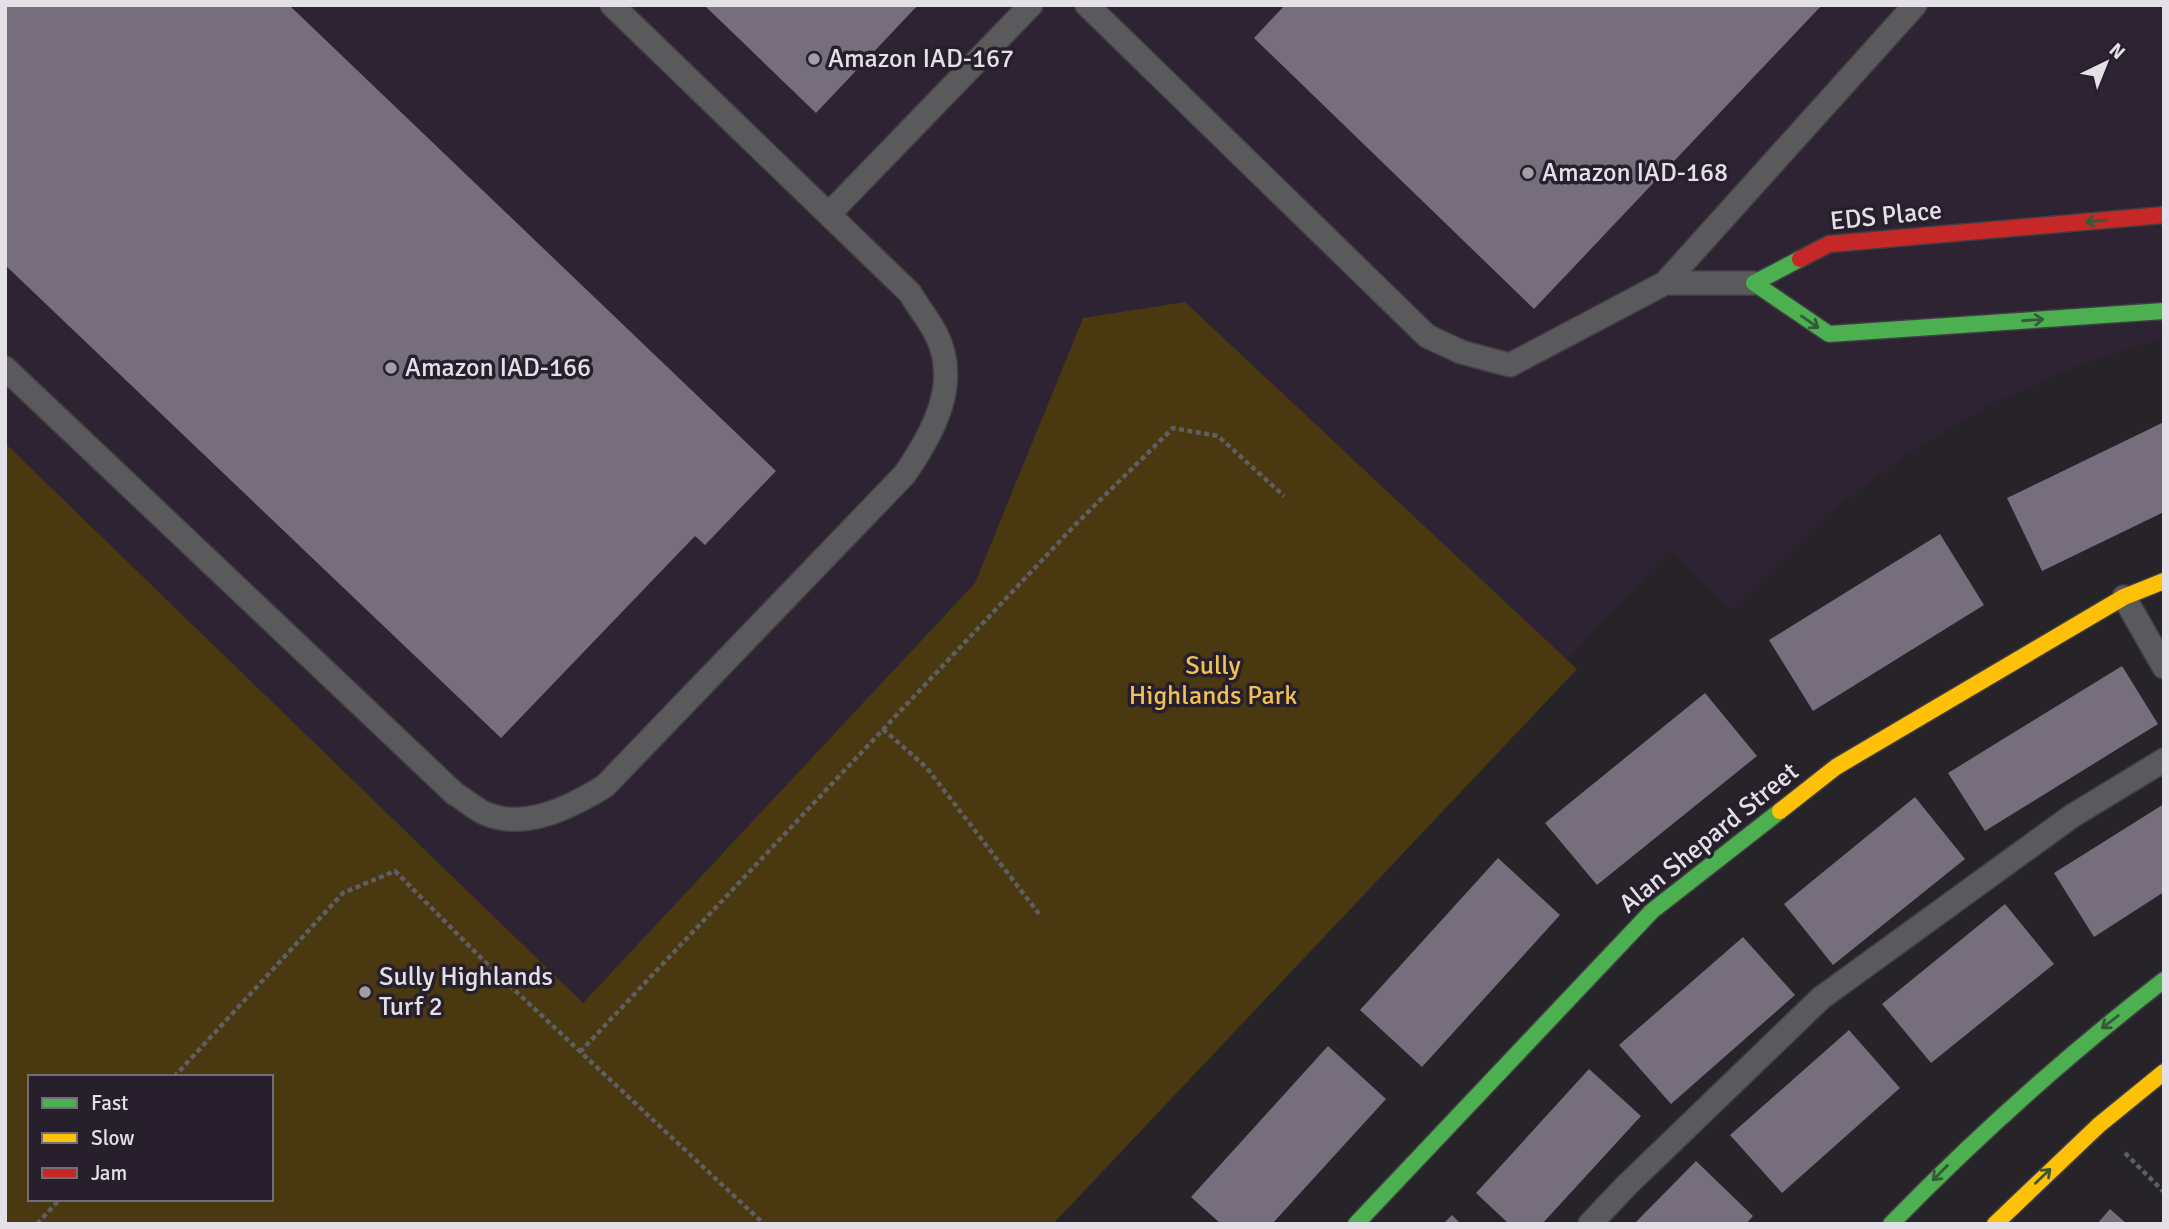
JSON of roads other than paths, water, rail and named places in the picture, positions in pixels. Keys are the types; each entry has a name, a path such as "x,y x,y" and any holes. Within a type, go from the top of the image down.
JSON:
{"street":[{"name":"EDS Place","path":"1754,283 1829,244 2164,215"},
{"path":"1754,283 1829,334 2164,311"},
{"name":"Alan Shepard Street","path":"1356,1224 1652,911 1836,767 2124,597 2164,580"},
{"path":"1891,1224 2027,1090 2164,980"},
{"path":"1994,1224 2099,1125 2164,1072"}],"lane":[{"path":"5,368 455,793 484,813 510,818 542,816 576,804 605,786 905,474 932,430 941,407 947,373 937,336 909,293 612,5"},
{"path":"829,214 1031,5"},
{"path":"1087,5 1427,336 1461,352 1510,366 1665,283 1915,5"},
{"path":"1665,283 1754,283"},
{"path":"2124,597 2164,667"},
{"path":"1590,1224 1821,998 2072,816 2164,760"}],"place":[{"name":"Amazon IAD-167","path":"814,59"},
{"name":"Amazon IAD-168","path":"1528,173"},
{"name":"Amazon IAD-166","path":"391,368"},
{"name":"Sully Highlands Turf 2","path":"365,992"}],"park label":[{"name":"Sully Highlands Park","path":"1213,681"}]}
